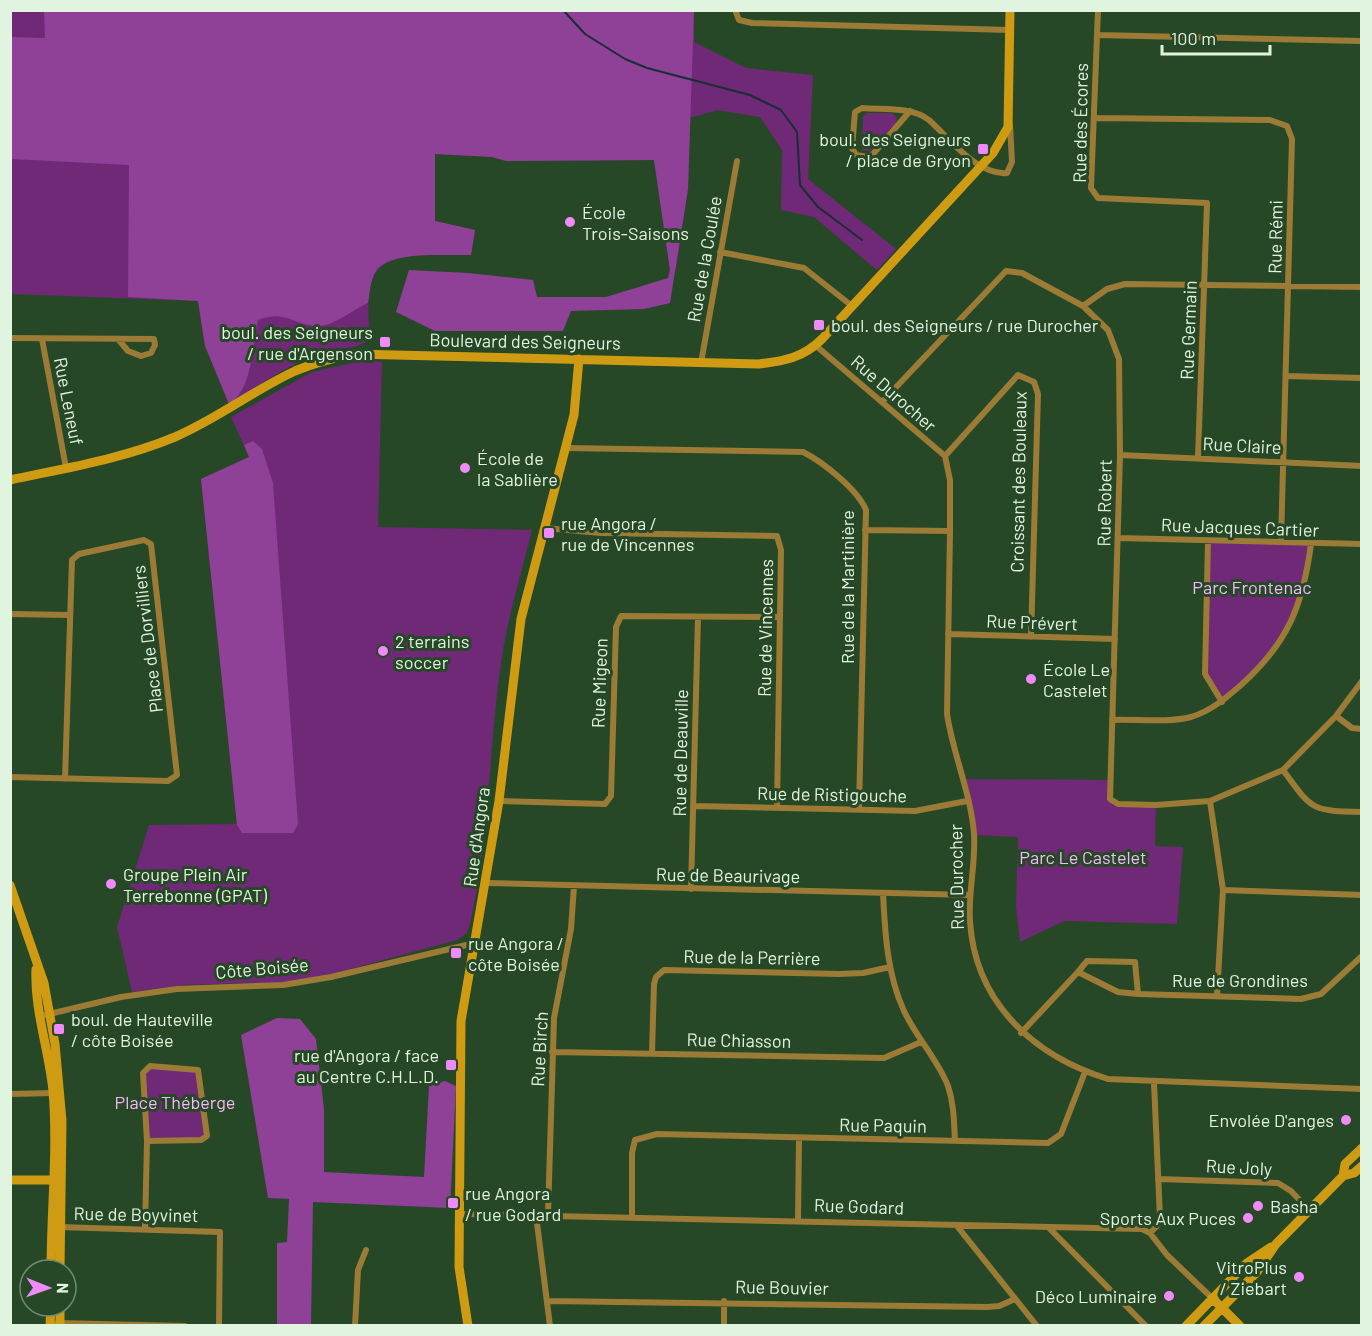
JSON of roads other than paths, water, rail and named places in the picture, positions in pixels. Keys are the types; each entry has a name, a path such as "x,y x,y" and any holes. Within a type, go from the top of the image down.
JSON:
{"street":[{"path":"735,10 739,20 752,23 1010,30"},
{"name":"Boulevard des Seigneurs","path":"980,166 995,174 1007,173 1012,162 1009,112 1010,10"},
{"name":"Rue des Écores","path":"1098,10 1091,188 1098,198 1207,203"},
{"path":"1097,35 1362,41"},
{"path":"910,111 873,154 868,157 856,155 852,148 855,112 862,108 910,111 921,114 929,120 980,166"},
{"name":"Boulevard des Seigneurs","path":"10,480 113,458 174,437 215,419 293,372 328,359 353,354 759,364 785,361 802,355 815,345 852,306 980,166 1003,138 1009,112"},
{"name":"Rue Rémi","path":"1095,118 1270,120 1287,126 1292,139 1281,542"},
{"name":"Rue de la Coulée","path":"701,363 737,161"},
{"name":"Rue Germain","path":"1198,458 1207,203"},
{"path":"720,252 804,268 852,306"},
{"name":"Rue Robert","path":"882,402 1006,271 1022,273 1083,306 1108,330 1119,359 1120,455 1110,799 1118,804 1156,805 1210,801"},
{"path":"1083,306 1107,289 1125,284 1362,287"},
{"path":"10,338 154,339 155,345 151,353 141,356 128,351 118,339"},
{"name":"Rue Leneuf","path":"42,339 66,468"},
{"name":"Rue Durocher","path":"815,345 945,456 950,480 947,714 974,835 970,922 976,961 1004,1011 1022,1033 1043,1051 1085,1072 1108,1080 1362,1089"},
{"name":"Rue d'Angora","path":"468,1326 459,1267 460,1038 499,801 517,641 566,448 578,390 579,358"},
{"name":"Croissant des Bouleaux","path":"945,456 1018,375 1034,382 1038,394 1031,637"},
{"path":"1286,376 1362,378"},
{"name":"Rue de la Martinière","path":"566,448 803,452 817,459 862,500 866,510 859,809"},
{"name":"Rue Claire","path":"1120,455 1362,466"},
{"name":"Rue de Vincennes","path":"545,528 601,533 777,536 781,550 777,808"},
{"path":"865,530 950,531"},
{"name":"Rue Jacques Cartier","path":"1118,538 1362,544"},
{"name":"Place de Dorvilliers","path":"10,777 65,779 168,781 174,779 177,769 151,544 144,540 79,554 72,560 65,779"},
{"path":"1208,541 1205,675 1222,702"},
{"path":"1112,720 1182,719 1208,711 1222,702 1256,672 1281,642 1302,597 1311,544"},
{"path":"10,614 70,615"},
{"name":"Rue Migeon","path":"499,801 605,804 611,796 616,627 621,616 780,617"},
{"name":"Rue de Deauville","path":"691,889 698,617"},
{"name":"Rue Prévert","path":"948,634 1115,639"},
{"path":"1217,995 1222,890 1210,801 1283,770 1336,717 1362,681"},
{"path":"1336,717 1352,728 1362,729"},
{"path":"1283,770 1307,804 1325,811 1362,812"},
{"name":"Rue de Ristigouche","path":"694,806 915,811 967,801"},
{"name":"Rue de Beaurivage","path":"487,883 970,895"},
{"path":"10,885 36,966 35,986 46,1015 57,1093 56,1227 52,1258"},
{"name":"Rue Birch","path":"548,1215 554,1018 571,929 574,886"},
{"path":"1222,890 1362,895"},
{"path":"883,893 886,947 890,967 903,1009 947,1084 952,1102 955,1141"},
{"name":"Côte Boisée","path":"46,1015 121,997 177,989 284,985 331,977 475,943"},
{"name":"Rue de Grondines","path":"1078,972 1118,992 1301,999 1321,994 1362,956"},
{"path":"1022,1033 1087,961 1135,963 1138,994"},
{"name":"Rue de la Perrière","path":"652,1053 654,984 656,977 664,970 863,974 890,967"},
{"name":"Rue Chiasson","path":"552,1052 884,1058 921,1042"},
{"path":"145,1229 147,1141 143,1073 145,1068 198,1070 209,1131 207,1136 201,1140 147,1141"},
{"name":"Rue Paquin","path":"632,1216 632,1153 635,1140 657,1134 1048,1143 1061,1134 1085,1072"},
{"path":"1154,1083 1160,1218 1157,1226 1150,1233 1167,1255 1240,1326"},
{"path":"10,1094 57,1093"},
{"path":"798,1220 799,1139"},
{"path":"1343,1176 1345,1164 1362,1148"},
{"path":"1204,1326 1257,1272 1276,1244 1309,1210 1343,1176 1354,1173 1362,1166"},
{"path":"10,1179 57,1180"},
{"name":"Rue Joly","path":"1158,1179 1278,1183 1291,1191 1309,1210"},
{"name":"Rue Godard","path":"461,1214 1142,1229 1150,1233"},
{"path":"536,1215 550,1326"},
{"path":"957,1226 1037,1326"},
{"path":"56,1227 59,1258"},
{"name":"Rue de Boyvinet","path":"56,1227 220,1232 219,1326"},
{"path":"1048,1228 1146,1326"},
{"path":"1186,1326 1247,1263 1276,1244"},
{"path":"355,1326 358,1270 366,1250"},
{"name":"Rue Bouvier","path":"547,1300 724,1301 987,1307 999,1306 1015,1299"},
{"path":"724,1301 724,1326"},
{"path":"55,1324 185,1326"}],"waterway":[{"path":"563,10 585,34 625,59 647,68 750,95 781,110 797,132 800,185 818,207 862,240"}],"place":[{"name":"boul. des Seigneurs / place de Gryon","path":"983,149"},
{"name":"École Trois-Saisons","path":"570,222"},
{"name":"boul. des Seigneurs / rue Durocher","path":"819,325"},
{"name":"boul. des Seigneurs / rue d'Argenson","path":"385,342"},
{"name":"École de la Sablière","path":"465,468"},
{"name":"rue Angora / rue de Vincennes","path":"549,533"},
{"name":"2 terrains soccer","path":"383,651"},
{"name":"École Le Castelet","path":"1031,679"},
{"name":"Groupe Plein Air Terrebonne (GPAT)","path":"111,884"},
{"name":"rue Angora / côte Boisée","path":"456,953"},
{"name":"boul. de Hauteville / côte Boisée","path":"59,1029"},
{"name":"rue d'Angora / face au Centre C.H.L.D.","path":"451,1065"},
{"name":"Envolée D'anges","path":"1346,1120"},
{"name":"rue Angora / rue Godard","path":"453,1203"},
{"name":"Basha","path":"1258,1206"},
{"name":"Sports Aux Puces","path":"1248,1218"},
{"name":"VitroPlus / Ziebart","path":"1299,1277"},
{"name":"Déco Luminaire","path":"1169,1296"}],"park label":[{"name":"Parc Frontenac","path":"1252,587"},
{"name":"Parc Le Castelet","path":"1083,857"},
{"name":"Place Théberge","path":"175,1102"}]}
